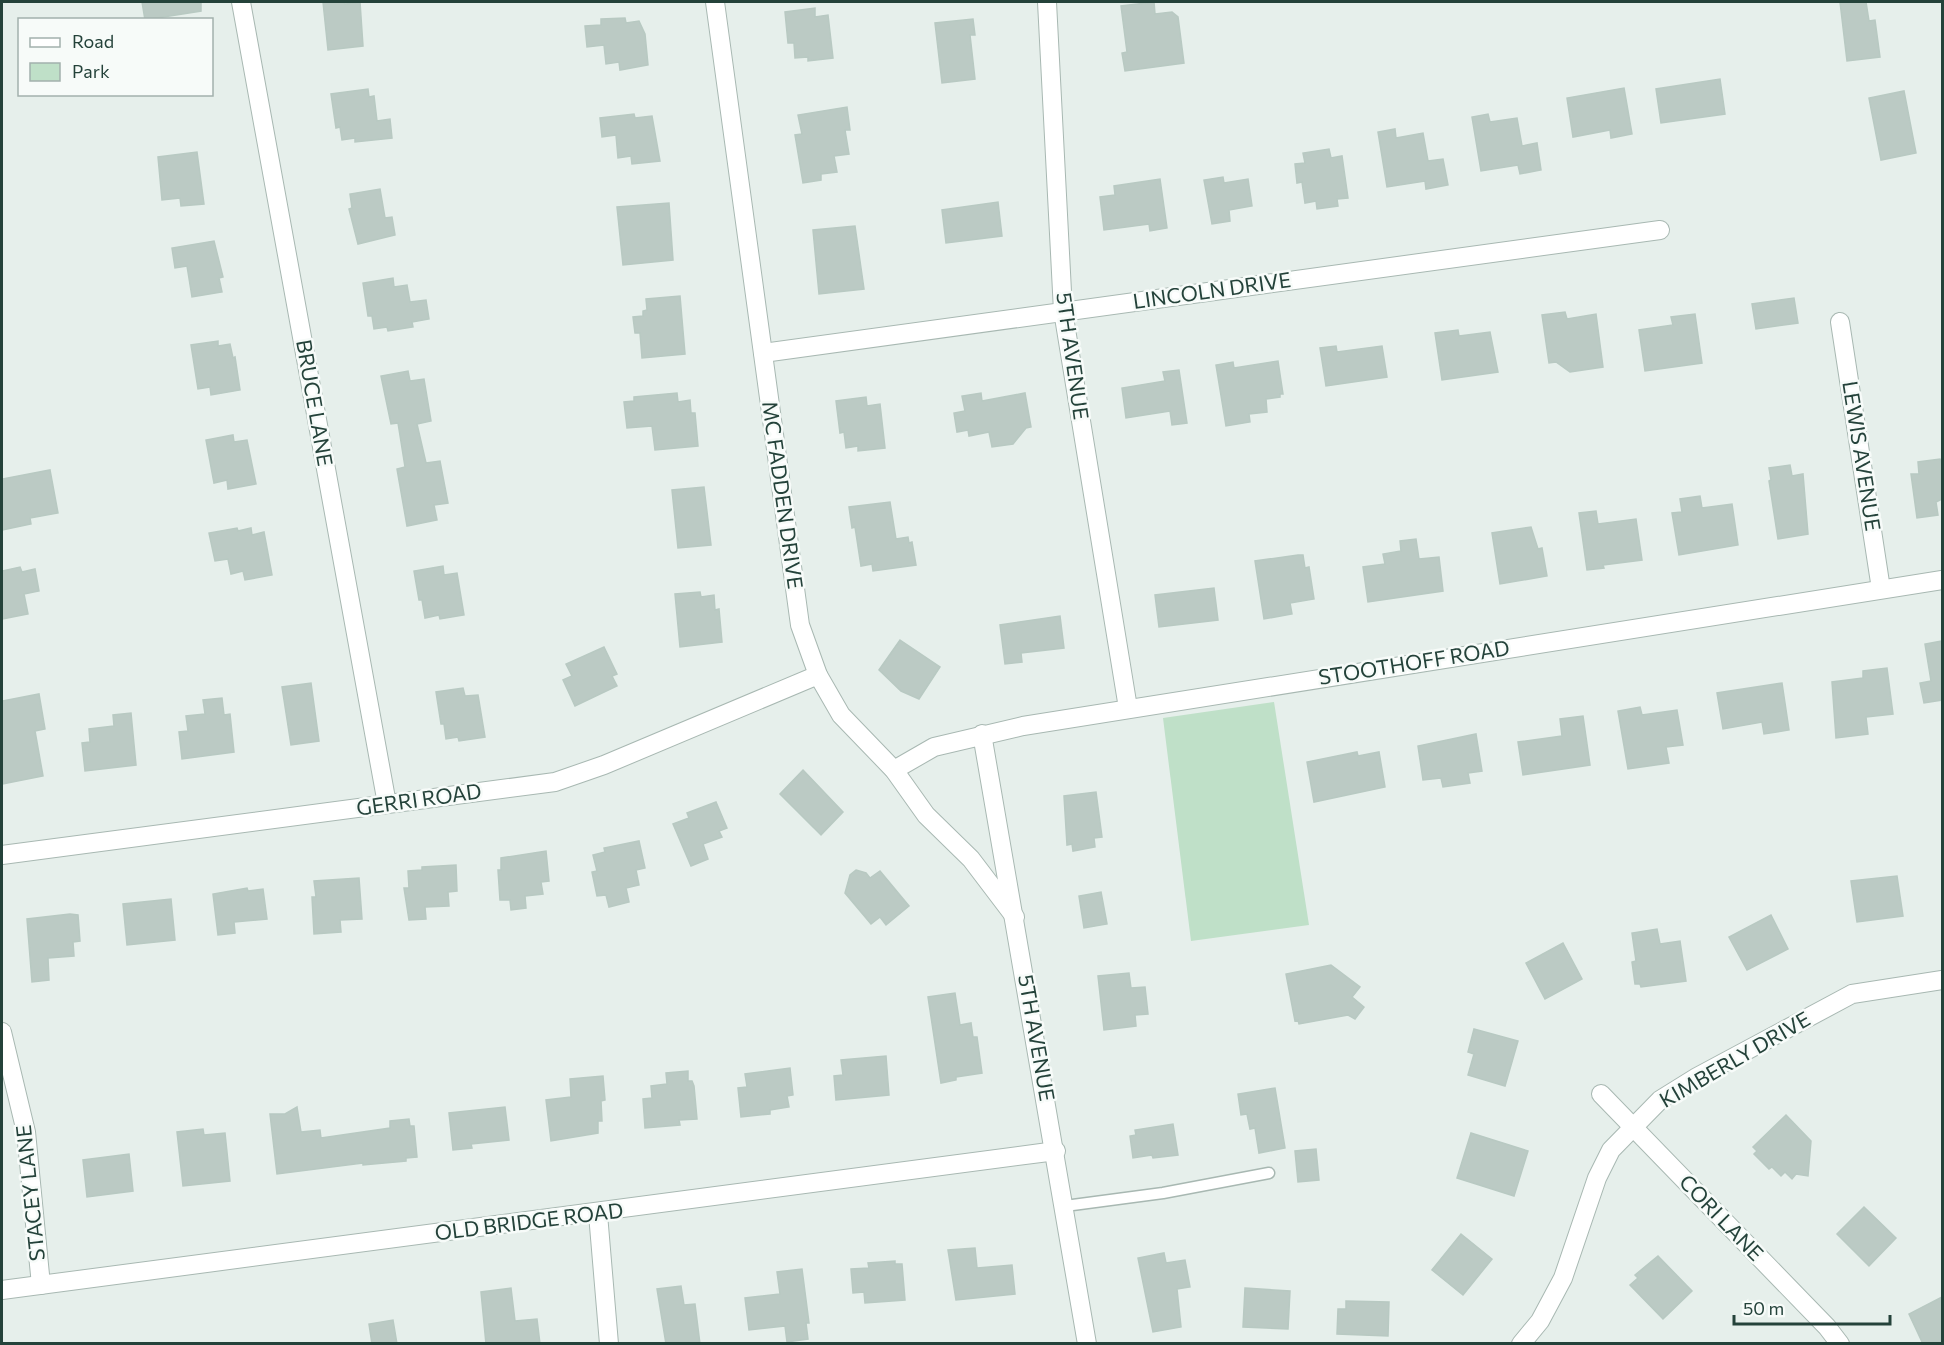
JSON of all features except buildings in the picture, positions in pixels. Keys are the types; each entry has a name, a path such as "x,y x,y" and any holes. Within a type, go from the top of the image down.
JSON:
{"street":[{"name":"BRUCE LANE","path":"241,2 387,804"},
{"name":"MC FADDEN DRIVE","path":"715,2 800,626 818,675 841,715 894,770 926,815 971,859 1015,917"},
{"name":"5TH AVENUE","path":"1047,2 1063,311 1128,708"},
{"name":"LINCOLN DRIVE","path":"763,353 1660,230"},
{"name":"LEWIS AVENUE","path":"1840,322 1881,589"},
{"name":"STOOTHOFF ROAD","path":"894,770 934,747 982,734 1128,708 1942,580"},
{"name":"GERRI ROAD","path":"2,855 555,782 604,765 818,675"},
{"name":"5TH AVENUE","path":"982,734 1056,1151 1087,1344"},
{"name":"KIMBERLY DRIVE","path":"1521,1344 1540,1321 1563,1278 1597,1178 1611,1150 1660,1100 1697,1077 1852,994 1942,980"},
{"name":"STACEY LANE","path":"2,1032 26,1132 40,1285"},
{"name":"CORI LANE","path":"1600,1094 1827,1327 1840,1344"},
{"name":"OLD BRIDGE ROAD","path":"2,1290 598,1214 1056,1151"},
{"path":"598,1214 609,1344"}],"lane":[{"path":"1065,1206 1163,1193 1269,1173"}],"green space":[{"path":"1274,702 1309,925 1191,941 1163,718"}]}
